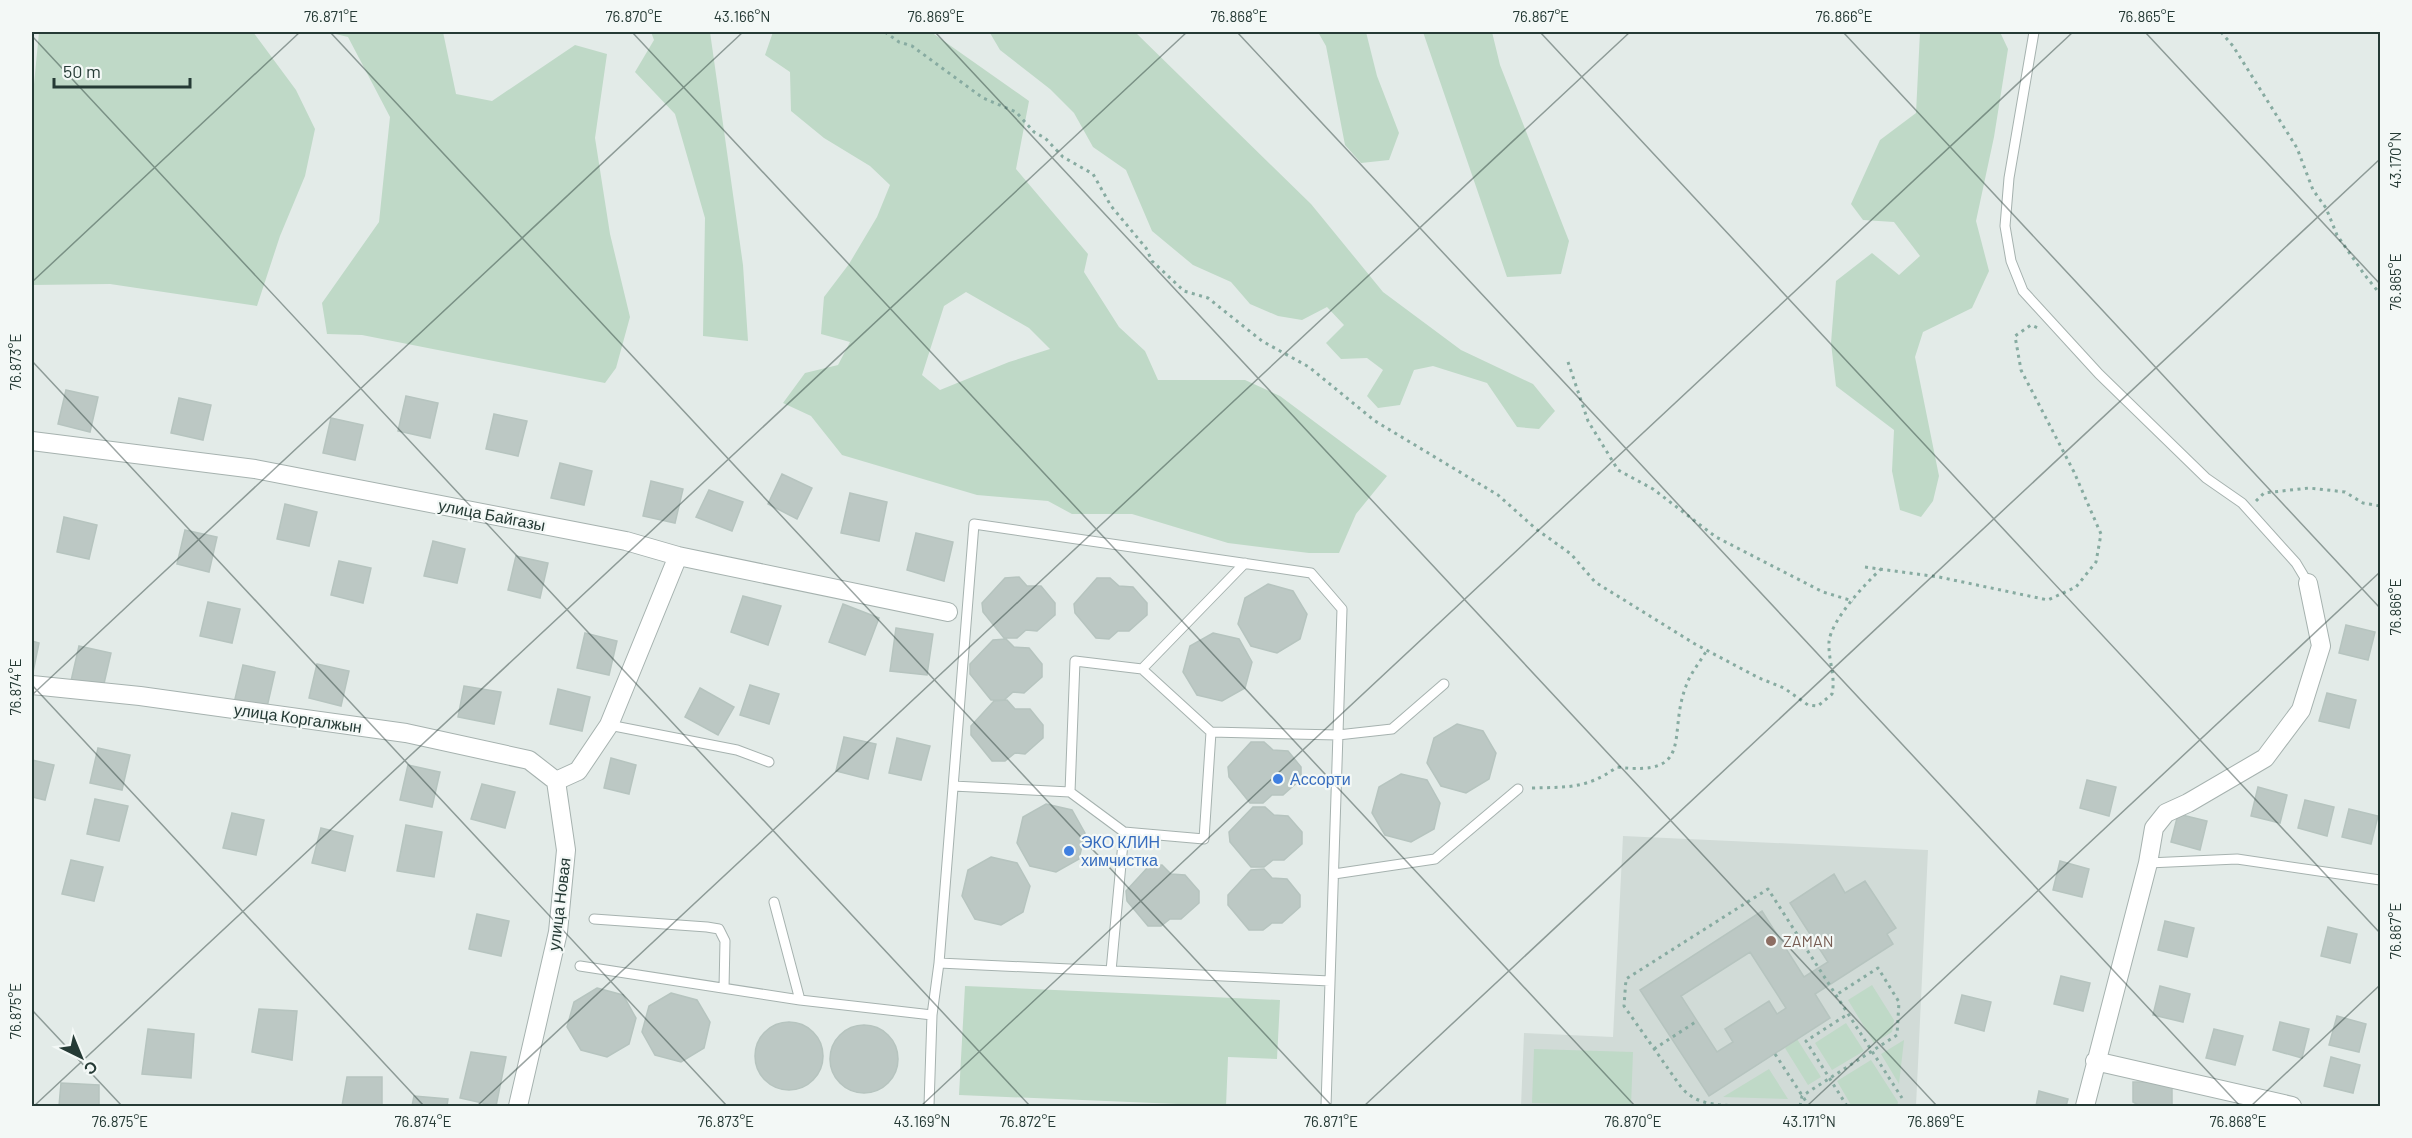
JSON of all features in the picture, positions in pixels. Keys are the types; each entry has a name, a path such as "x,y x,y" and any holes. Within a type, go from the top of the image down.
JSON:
{"street":[{"name":"улица Байгазы","path":"32,441 255,469 626,541 678,556 948,612"},
{"path":"555,781 578,771 609,725 678,556"},
{"path":"2085,1107 2148,863 2154,828 2166,813 2188,803 2265,758 2301,710 2322,646 2308,583"},
{"name":"улица Коргалжын","path":"32,685 140,696 406,733 529,760 555,781"},
{"name":"улица Новая","path":"518,1107 558,932 566,850 555,781"},
{"path":"2096,1061 2292,1107"}],"lane":[{"path":"2034,32 2009,178 2005,226 2011,261 2023,291 2099,374 2206,477 2242,503 2296,563 2308,583"},
{"path":"929,1107 932,1015 939,963 974,524 1311,573 1342,609 1326,1107"},
{"path":"1142,669 1245,563"},
{"path":"1070,792 1075,661 1142,669 1211,732 1338,735 1392,729 1444,684"},
{"path":"609,725 737,750 769,762"},
{"path":"953,786 1070,792 1124,832 1204,839 1211,732"},
{"path":"1334,874 1435,859 1518,789"},
{"path":"1110,971 1124,832"},
{"path":"2148,863 2237,859 2380,880"},
{"path":"774,902 800,1000"},
{"path":"594,919 720,929 725,941 724,988"},
{"path":"939,963 1330,981"},
{"path":"580,966 800,1000 932,1015"}],"path":[{"path":"885,32 899,42 912,46 982,98 1016,112 1034,132 1046,138 1063,157 1093,174 1111,206 1146,248 1152,261 1185,291 1208,298 1262,340 1309,367 1375,421 1498,495 1536,530 1571,554 1594,582 1707,650 1759,678 1784,688 1808,705 1818,706 1832,694 1833,667 1829,642 1835,623 1881,569"},
{"path":"2221,32 2239,55 2297,148 2313,190 2326,208 2337,235 2380,294"},
{"path":"1865,567 1939,577 2048,600 2076,587 2096,562 2101,534 2074,472 2021,370 2015,336 2031,325 2040,329"},
{"path":"1568,362 1588,421 1618,470 1653,489 1716,537 1823,592 1853,601"},
{"path":"2252,514 2255,501 2264,493 2309,488 2345,492 2362,503 2380,506"},
{"path":"1518,789 1580,786 1603,777 1617,767 1633,769 1661,766 1673,756 1686,686 1707,650"},
{"path":"1751,1107 1709,1104 1693,1099 1681,1087 1624,1006 1626,979 1768,889 1902,1098"},
{"path":"1800,1107 1802,1095 1897,1035 1899,1002 1878,968 1836,995"},
{"path":"1847,1107 1806,1041 1848,1014"},
{"path":"1654,1049 1697,1021"},
{"path":"1775,1054 1809,1107"}],"shaded area":[{"name":"ZAMAN","path":"1623,836 1928,850 1916,1106 1521,1106 1524,1033 1613,1037"}],"green space":[{"path":"39,32 253,32 296,90 315,129 305,176 280,236 257,306 110,284 32,285 32,105"},
{"path":"327,32 443,32 456,94 492,101 575,45 607,54 595,138 610,234 630,317 616,368 605,383 362,335 327,334 322,303 379,222 390,117 348,37"},
{"path":"651,32 710,32 743,265 748,341 703,336 705,218 675,114 635,72 654,40"},
{"path":"773,32 931,32 1029,101 1016,169 1088,254 1084,272 1119,327 1145,351 1158,380 1245,380 1280,396 1387,476 1356,514 1339,553 1309,553 1228,543 1132,514 1072,514 1048,501 977,495 842,455 811,416 783,403 805,373 838,365 850,342 821,334 824,297 849,264 877,217 890,185 870,166 824,138 791,111 790,72 765,55","holes":["966,292 1029,328 1050,349 1009,362 940,390 922,375 944,306"]},
{"path":"985,32 1135,32 1311,204 1383,292 1461,350 1533,384 1555,411 1539,429 1517,427 1487,383 1433,366 1414,370 1400,405 1378,408 1367,396 1383,370 1367,358 1341,359 1326,343 1344,325 1327,307 1302,320 1278,316 1250,304 1231,282 1193,265 1152,231 1126,170 1093,147 1074,113 1050,89 1000,50 990,33"},
{"path":"1318,32 1366,32 1377,76 1399,133 1389,160 1361,163 1345,145 1326,46"},
{"path":"1423,32 1492,32 1500,65 1569,241 1561,274 1507,277"},
{"path":"1920,32 2000,32 2008,49 1994,137 1976,221 1989,271 1972,308 1923,332 1915,357 1939,476 1933,501 1921,517 1900,510 1892,471 1894,430 1836,386 1831,343 1836,281 1872,253 1899,275 1920,256 1894,222 1863,220 1851,204 1880,140 1916,113"},
{"path":"1872,985 1894,1020 1892,1032 1874,1043 1848,1000"},
{"path":"965,986 1280,1000 1277,1059 1228,1057 1226,1106 959,1095"},
{"path":"1846,1023 1864,1051 1832,1070 1815,1043"},
{"path":"1797,1039 1821,1077 1808,1085 1785,1048"},
{"path":"1904,1040 1899,1084 1881,1054"},
{"path":"1534,1049 1633,1052 1631,1106 1532,1103"},
{"path":"1871,1060 1898,1102 1897,1106 1851,1105 1837,1081"},
{"path":"1769,1069 1788,1099 1723,1097"}],"building":[{"path":"66,390 98,397 90,432 58,424"},
{"path":"406,396 438,403 430,438 398,431"},
{"path":"179,398 211,405 203,440 171,433"},
{"path":"494,414 527,421 518,456 486,449"},
{"path":"331,418 363,425 355,460 323,453"},
{"path":"560,463 592,471 584,505 551,498"},
{"path":"782,474 812,488 797,519 768,504"},
{"path":"651,481 683,489 675,523 643,516"},
{"path":"709,490 743,502 732,531 696,517"},
{"path":"850,493 887,502 879,541 841,533"},
{"path":"285,504 317,512 309,546 277,539"},
{"path":"64,517 97,525 89,559 57,552"},
{"path":"185,530 217,537 209,572 177,564"},
{"path":"916,533 953,542 944,581 907,570"},
{"path":"433,541 465,549 457,583 424,576"},
{"path":"516,556 548,563 540,598 508,590"},
{"path":"339,561 371,568 363,603 331,595"},
{"path":"1019,577 1027,586 1041,586 1055,603 1055,615 1037,631 1026,630 1017,638 1004,638 983,612 982,603 1005,578"},
{"path":"1097,578 1110,578 1119,586 1133,587 1147,603 1147,615 1129,631 1118,631 1109,639 1096,638 1075,613 1074,604"},
{"path":"1268,584 1293,591 1307,614 1300,639 1277,653 1251,646 1238,624 1245,598"},
{"path":"743,596 781,606 768,645 731,632"},
{"path":"208,602 240,609 232,643 200,636"},
{"path":"843,604 879,618 865,655 829,642"},
{"path":"2346,625 2375,632 2368,660 2339,653"},
{"path":"896,628 933,634 927,675 890,671"},
{"path":"585,633 617,641 609,675 577,668"},
{"path":"1213,633 1239,639 1252,662 1245,688 1222,701 1197,695 1183,672 1190,646"},
{"path":"1006,639 1014,647 1029,648 1042,664 1042,677 1024,693 1013,692 1004,700 991,700 970,674 970,664 993,640"},
{"path":"32,641 39,643 32,677"},
{"path":"79,646 111,653 103,688 71,681"},
{"path":"317,664 349,671 341,706 309,698"},
{"path":"243,665 275,672 267,707 235,699"},
{"path":"750,685 779,694 769,724 740,715"},
{"path":"464,686 501,692 494,724 458,717"},
{"path":"700,688 734,707 718,735 685,717"},
{"path":"558,689 590,697 582,731 550,724"},
{"path":"2327,693 2356,700 2349,728 2319,721"},
{"path":"1007,700 1015,709 1030,709 1043,725 1043,738 1025,754 1015,753 1005,761 992,761 971,735 971,726 994,701"},
{"path":"1457,724 1483,731 1496,753 1489,779 1466,793 1441,786 1427,763 1434,738"},
{"path":"844,737 876,744 868,779 836,771"},
{"path":"897,738 930,746 921,780 889,773"},
{"path":"1251,742 1264,742 1273,750 1288,751 1301,767 1301,779 1283,795 1272,795 1263,803 1250,803 1229,777 1228,767"},
{"path":"98,748 130,755 122,790 90,783"},
{"path":"611,758 636,765 629,794 604,788"},
{"path":"32,760 54,765 45,800 32,797"},
{"path":"408,765 440,772 432,807 400,800"},
{"path":"1401,774 1427,780 1440,803 1434,829 1411,842 1385,835 1372,813 1379,787"},
{"path":"2087,780 2116,787 2109,816 2080,808"},
{"path":"482,784 515,792 505,828 471,819"},
{"path":"2258,787 2287,795 2280,823 2251,816"},
{"path":"95,799 128,806 119,841 87,834"},
{"path":"2305,800 2334,807 2327,836 2298,828"},
{"path":"1046,804 1072,810 1085,833 1079,859 1056,872 1030,866 1017,843 1023,817"},
{"path":"1253,807 1265,807 1274,815 1288,816 1302,832 1302,844 1284,860 1273,860 1264,867 1251,867 1230,842 1229,832"},
{"path":"2349,809 2378,816 2371,844 2342,837"},
{"path":"232,813 264,820 256,855 223,848"},
{"path":"2178,814 2207,821 2200,850 2171,842"},
{"path":"406,825 442,832 434,877 397,871"},
{"path":"321,828 353,836 345,871 312,863"},
{"path":"991,857 1017,863 1030,886 1023,912 1001,925 975,919 962,896 968,870"},
{"path":"71,860 103,867 94,901 62,894"},
{"path":"2060,861 2089,869 2082,897 2053,890"},
{"path":"1162,865 1171,874 1185,875 1199,891 1199,903 1181,919 1170,919 1161,926 1148,926 1127,901 1126,891 1149,866"},
{"path":"1264,869 1272,878 1287,879 1300,895 1300,907 1282,923 1272,923 1263,930 1249,930 1228,905 1228,895 1251,870"},
{"path":"1834,874 1845,893 1865,881 1896,928 1887,934 1893,944 1815,994 1830,1018 1709,1096 1640,990 1762,911 1804,977 1828,962 1790,903","holes":["1750,952 1786,1008 1777,1014 1769,1001 1725,1029 1733,1042 1717,1052 1681,996"]},
{"path":"477,914 509,921 501,956 469,949"},
{"path":"2165,921 2194,928 2187,957 2158,950"},
{"path":"2328,927 2357,934 2350,963 2321,956"},
{"path":"2061,976 2090,983 2083,1011 2054,1004"},
{"path":"2160,986 2190,994 2183,1022 2153,1015"},
{"path":"597,988 623,995 636,1018 629,1044 607,1057 581,1050 567,1027 574,1002"},
{"path":"671,993 697,1000 710,1022 704,1048 681,1062 655,1055 642,1032 649,1006"},
{"path":"1962,995 1991,1002 1984,1031 1955,1023"},
{"path":"259,1009 297,1011 292,1060 252,1052"},
{"path":"2337,1016 2366,1024 2359,1052 2329,1045"},
{"path":"782,1022 796,1022 808,1027 818,1037 823,1056 818,1075 808,1085 796,1090 782,1090 770,1085 760,1075 755,1063 755,1049 760,1037 770,1027"},
{"path":"2280,1022 2309,1029 2302,1058 2273,1050"},
{"path":"857,1025 871,1025 883,1030 893,1040 898,1059 893,1078 883,1088 871,1093 857,1093 845,1088 835,1078 830,1066 830,1052 835,1040 845,1030"},
{"path":"148,1029 194,1034 191,1078 142,1074"},
{"path":"2214,1029 2243,1036 2235,1065 2206,1058"},
{"path":"471,1052 506,1057 496,1106 460,1098"},
{"path":"2331,1057 2360,1065 2353,1093 2324,1086"},
{"path":"347,1077 382,1077 382,1106 342,1106"},
{"path":"2133,1082 2172,1082 2172,1106 2140,1106 2133,1102"},
{"path":"61,1083 99,1085 99,1106 59,1106"},
{"path":"2039,1091 2068,1099 2066,1106 2036,1106"},
{"path":"414,1096 448,1099 447,1106 412,1106"}],"place":[{"name":"Ассорти","path":"1278,779"},
{"name":"ЭКО КЛИН химчистка","path":"1069,851"},
{"name":"ZAMAN","path":"1771,941"}]}
